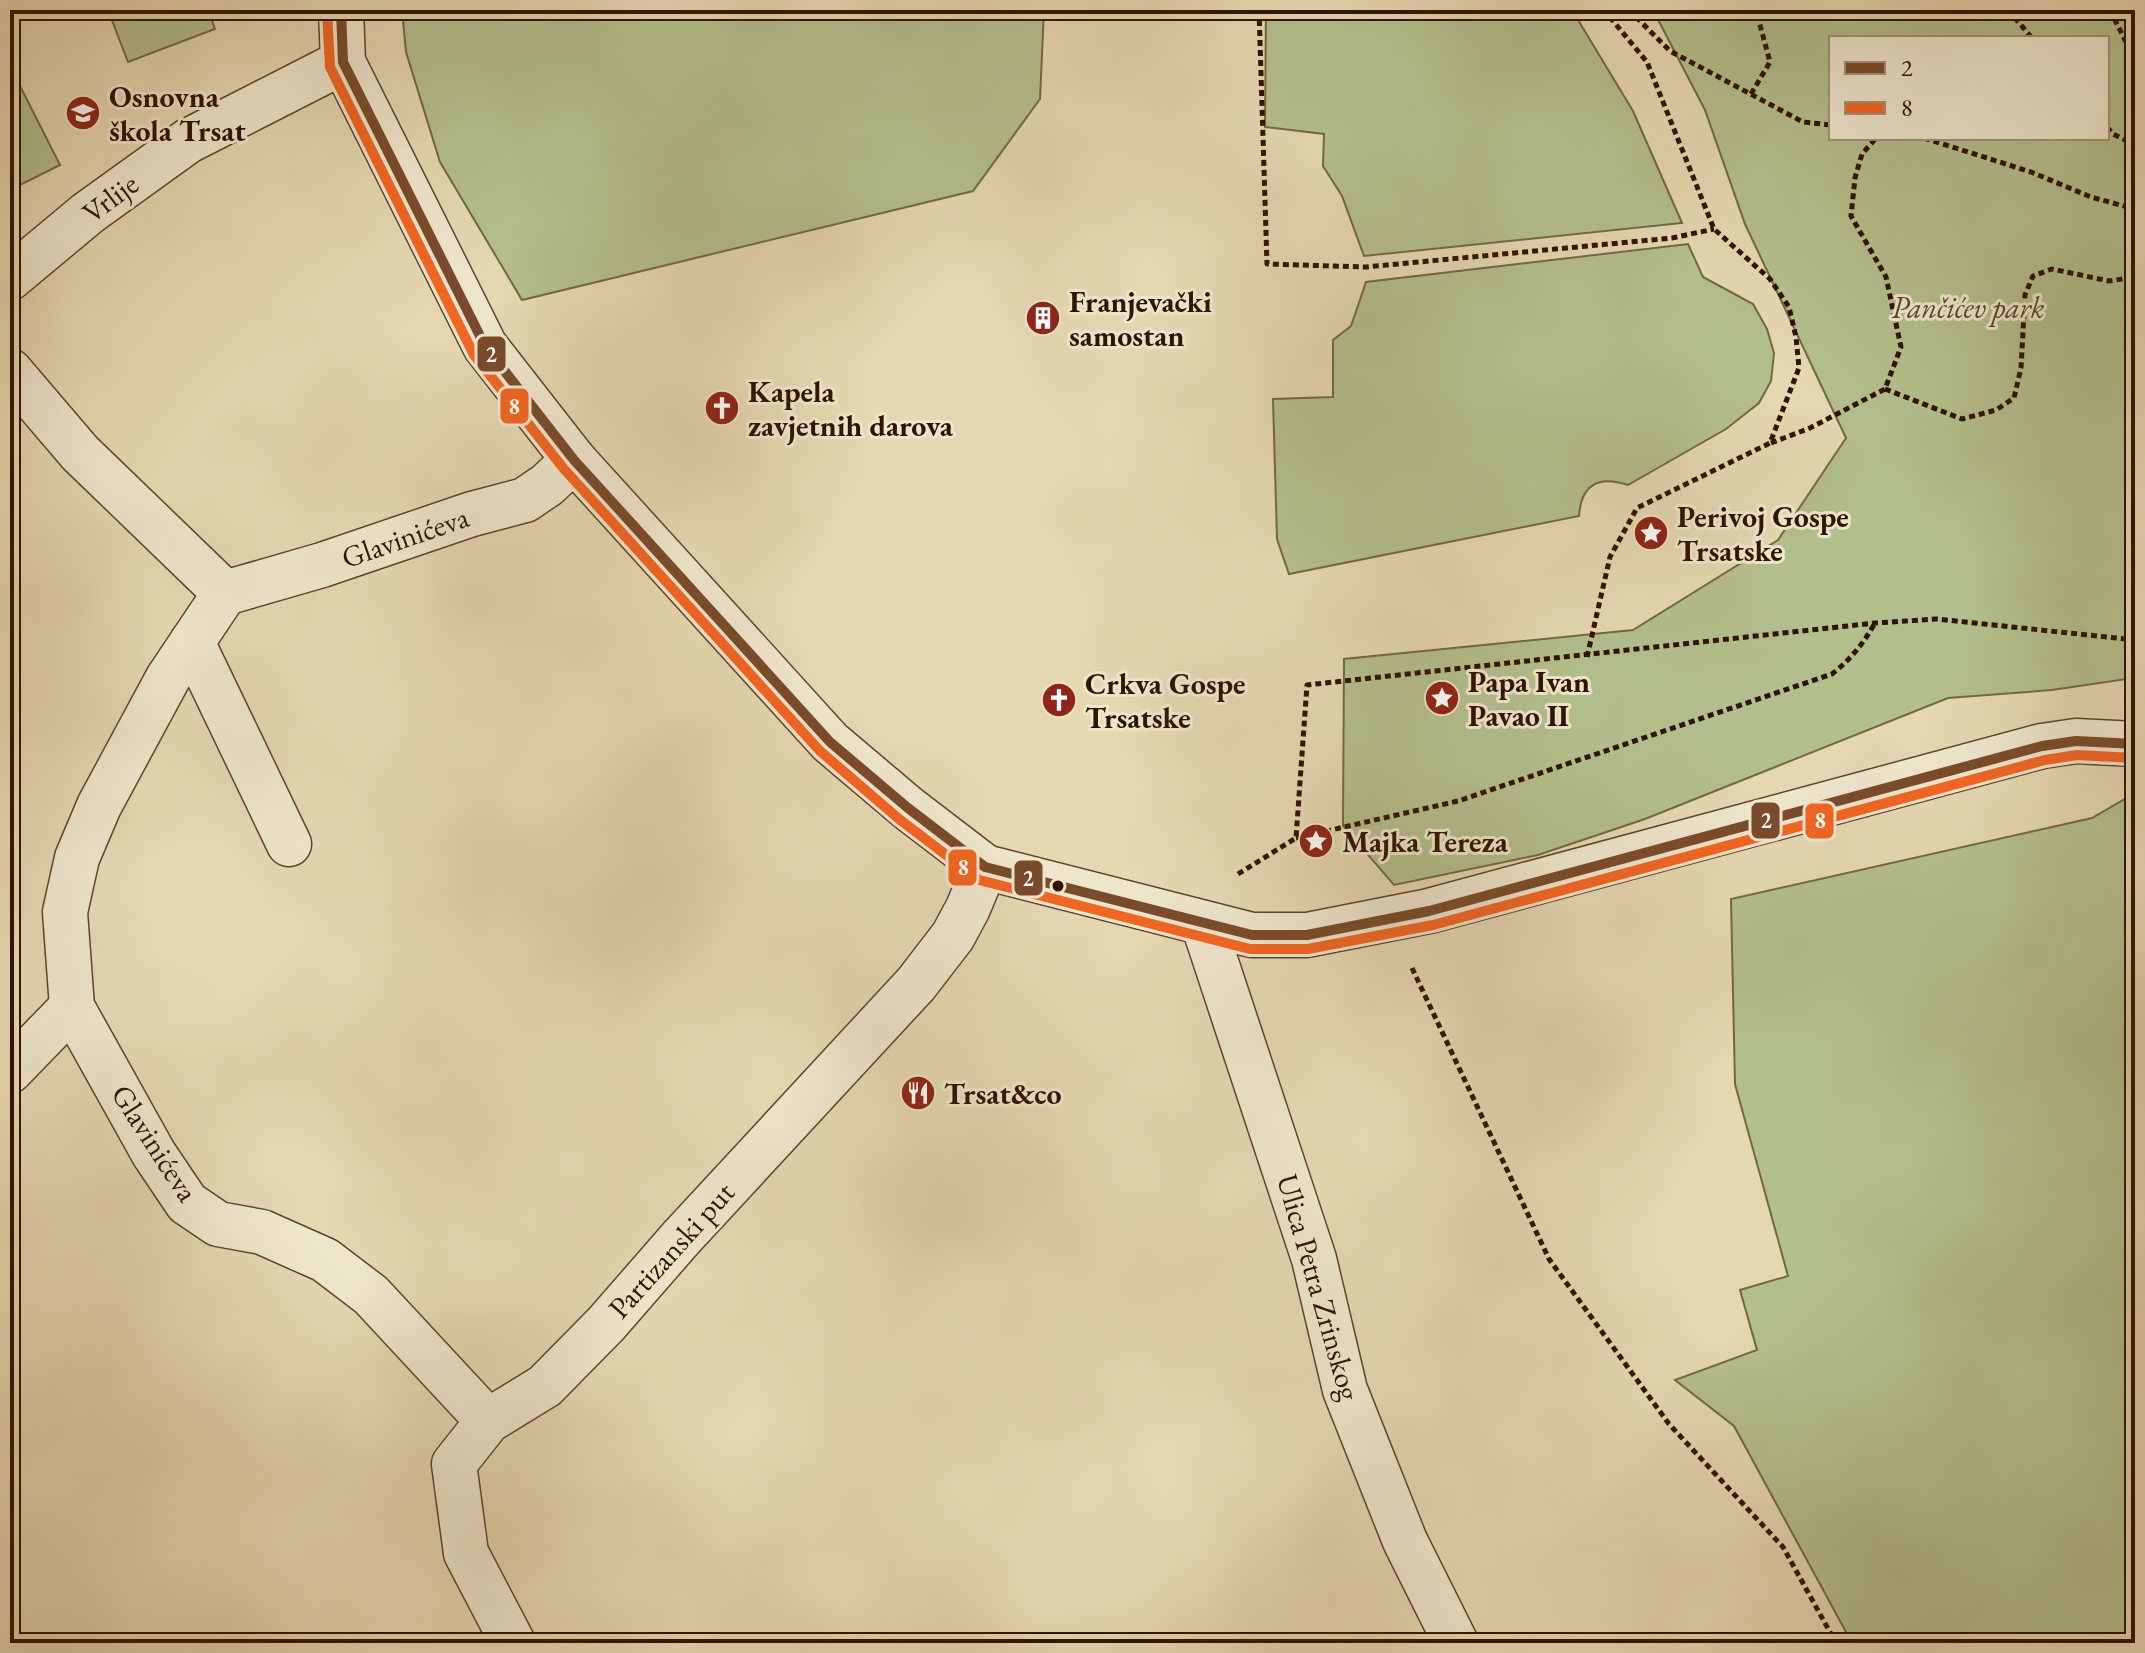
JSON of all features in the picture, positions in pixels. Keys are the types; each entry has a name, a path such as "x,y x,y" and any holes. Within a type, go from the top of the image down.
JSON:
{"street":[{"path":"341,10 343,62 485,346 574,460 830,742 908,808 985,867 1252,935 1307,935 1391,920 2042,746 2076,741 2135,744"},
{"name":"Vrlije","path":"10,278 88,213 188,141 343,62"},
{"path":"10,371 80,453 225,593"},
{"name":"Glavinićeva","path":"488,1421 371,1295 325,1260 262,1232 218,1224 187,1203 154,1154 72,1007 65,912 77,858 106,794 168,678 225,593 525,500 574,460"},
{"path":"192,642 289,844"},
{"name":"Partizanski put","path":"513,1643 466,1553 454,1464 488,1421 545,1386 606,1324 681,1238 916,984 953,936 985,867"},
{"name":"Ulica Petra Zrinskog","path":"1203,923 1314,1259 1345,1390 1405,1541 1456,1643"},
{"path":"10,1071 72,1007"}],"path":[{"path":"1259,10 1267,264 1366,267 1672,238 1714,229"},
{"path":"1604,10 1647,62 1714,229 1770,279 1789,307 1799,368 1770,443"},
{"path":"1629,10 1670,51 1803,122 1829,125"},
{"path":"1751,94 1770,62 1756,10"},
{"path":"2008,10 2030,36"},
{"path":"2110,10 2135,60"},
{"path":"2109,129 2135,145"},
{"path":"1587,657 1610,557 1637,508 1770,443 1810,428 1885,389 1901,347 1886,277 1851,216 1855,178 1862,154 1874,140"},
{"path":"1930,140 2031,172 2091,197 2135,209"},
{"path":"1885,389 1962,419 1996,410 2014,398 2021,368 2025,295 2033,276 2052,269 2109,281 2135,277"},
{"path":"1296,838 1307,685 1587,657 1875,623 1937,619 2135,640"},
{"path":"1238,887 1238,872 1296,838 1458,801 1832,674 1850,661 1875,623"},
{"path":"1391,920 1549,1259 1669,1424 1783,1547 1836,1643"}],"green space":[{"path":"108,10 208,10 215,29 128,62"},
{"path":"402,10 1044,10 1040,99 973,191 522,300 440,162 406,52"},
{"path":"1266,10 1572,10 1633,111 1682,223 1364,256 1342,196 1323,166 1324,134 1265,127"},
{"name":"Pančićev park","path":"1653,10 2135,10 2135,685 2133,678 2052,690 1948,698 1645,819 1538,855 1394,885 1343,826 1344,659 1633,630 1778,540 1846,438 1745,224 1705,110"},
{"path":"10,66 60,165 10,190"},
{"path":"1688,244 1703,277 1753,304 1767,329 1774,353 1771,381 1759,403 1726,429 1628,485 1608,481 1593,485 1583,497 1579,516 1289,574 1277,539 1273,399 1333,397 1333,340 1351,326 1366,282"},
{"path":"2135,793 2135,1643 1852,1643 1734,1426 1675,1380 1757,1350 1740,1290 1788,1276 1735,1084 1731,899 2092,818"}],"transit line":[{"name":"2","path":"341,10 343,62 485,346 574,460 830,742 908,808 985,867 1252,935 1307,935 1429,911 2042,746 2076,741 2135,744"},
{"name":"8","path":"327,11 330,67 474,355 564,469 820,751 899,819 979,880 1250,949 1308,949 1433,925 2045,760 2077,755 2134,758"}],"place":[{"name":"Osnovna škola Trsat","path":"83,113"},
{"name":"Franjevački samostan","path":"1043,318"},
{"name":"Kapela zavjetnih darova","path":"722,408"},
{"name":"Perivoj Gospe Trsatske","path":"1651,533"},
{"name":"Papa Ivan Pavao II","path":"1442,698"},
{"name":"Crkva Gospe Trsatske","path":"1059,700"},
{"name":"Majka Tereza","path":"1316,841"},
{"name":"Trsat&co","path":"918,1093"}]}
